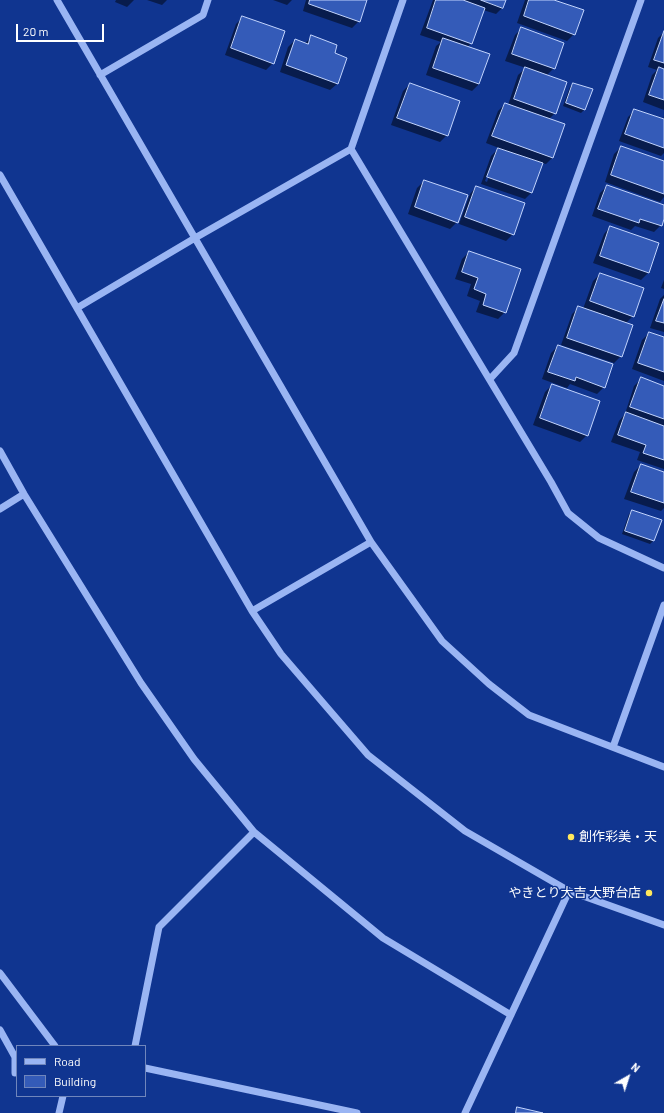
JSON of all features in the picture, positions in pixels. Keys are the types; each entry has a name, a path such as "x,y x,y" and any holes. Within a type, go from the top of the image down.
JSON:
{"street":[{"path":"57,0 371,542 442,641 490,684 529,715 664,767"},
{"path":"100,75 203,15 208,0"},
{"path":"77,308 195,238 351,149 403,0"},
{"path":"490,379 514,353 641,0"},
{"path":"351,149 490,379 568,513 599,538 664,568"},
{"path":"0,175 252,612 281,654 368,755 465,831 570,891 664,925"},
{"path":"0,451 24,494 141,683 194,759 254,832 383,938 511,1015"},
{"path":"0,509 24,494"},
{"path":"252,612 371,542"},
{"path":"612,748 664,605"},
{"path":"135,1045 159,927 254,832"},
{"path":"465,1113 570,891"},
{"path":"0,973 54,1045"},
{"path":"0,1030 15,1057 15,1073"},
{"path":"146,1068 357,1113"},
{"path":"59,1113 63,1097"}],"building":[{"path":"310,0 367,0 360,22 309,4"},
{"path":"436,0 463,0 485,8 472,44 427,28"},
{"path":"481,0 506,0 503,8"},
{"path":"529,0 554,0 584,10 575,35 524,16"},
{"path":"242,16 285,31 274,64 231,48"},
{"path":"521,27 564,43 555,69 512,54"},
{"path":"664,31 664,63 654,60"},
{"path":"311,35 337,45 335,53 347,58 338,84 286,65 295,39 308,44"},
{"path":"443,38 490,54 479,84 433,68"},
{"path":"525,67 567,82 556,114 514,99"},
{"path":"659,67 664,69 664,100 649,95"},
{"path":"410,83 460,101 448,136 397,118"},
{"path":"573,83 593,89 585,110 566,103"},
{"path":"505,103 565,124 553,158 492,136"},
{"path":"634,109 664,119 664,148 625,134"},
{"path":"621,146 664,161 664,194 611,175"},
{"path":"498,148 543,163 532,193 487,177"},
{"path":"424,180 468,195 458,223 415,207"},
{"path":"607,185 664,205 664,219 662,226 640,219 639,223 598,209"},
{"path":"476,186 525,203 514,235 465,217"},
{"path":"610,226 659,243 649,273 600,256"},
{"path":"469,251 521,269 506,313 483,305 486,294 474,289 478,278 462,272"},
{"path":"600,273 644,288 634,317 590,301"},
{"path":"664,299 664,323 656,321"},
{"path":"578,306 633,325 622,357 567,338"},
{"path":"649,332 664,337 664,372 638,363"},
{"path":"558,345 613,364 605,388 576,377 575,381 548,372"},
{"path":"641,377 664,386 664,419 630,407"},
{"path":"552,384 600,401 588,436 540,418"},
{"path":"626,412 664,426 664,460 643,453 646,445 618,435"},
{"path":"641,464 664,472 664,503 631,492"},
{"path":"632,510 662,520 654,541 625,531"},
{"path":"517,1107 543,1113 516,1113"}],"place":[{"name":"創作彩美・天","path":"571,837"},
{"name":"やきとり大吉 大野台店","path":"649,893"}]}
